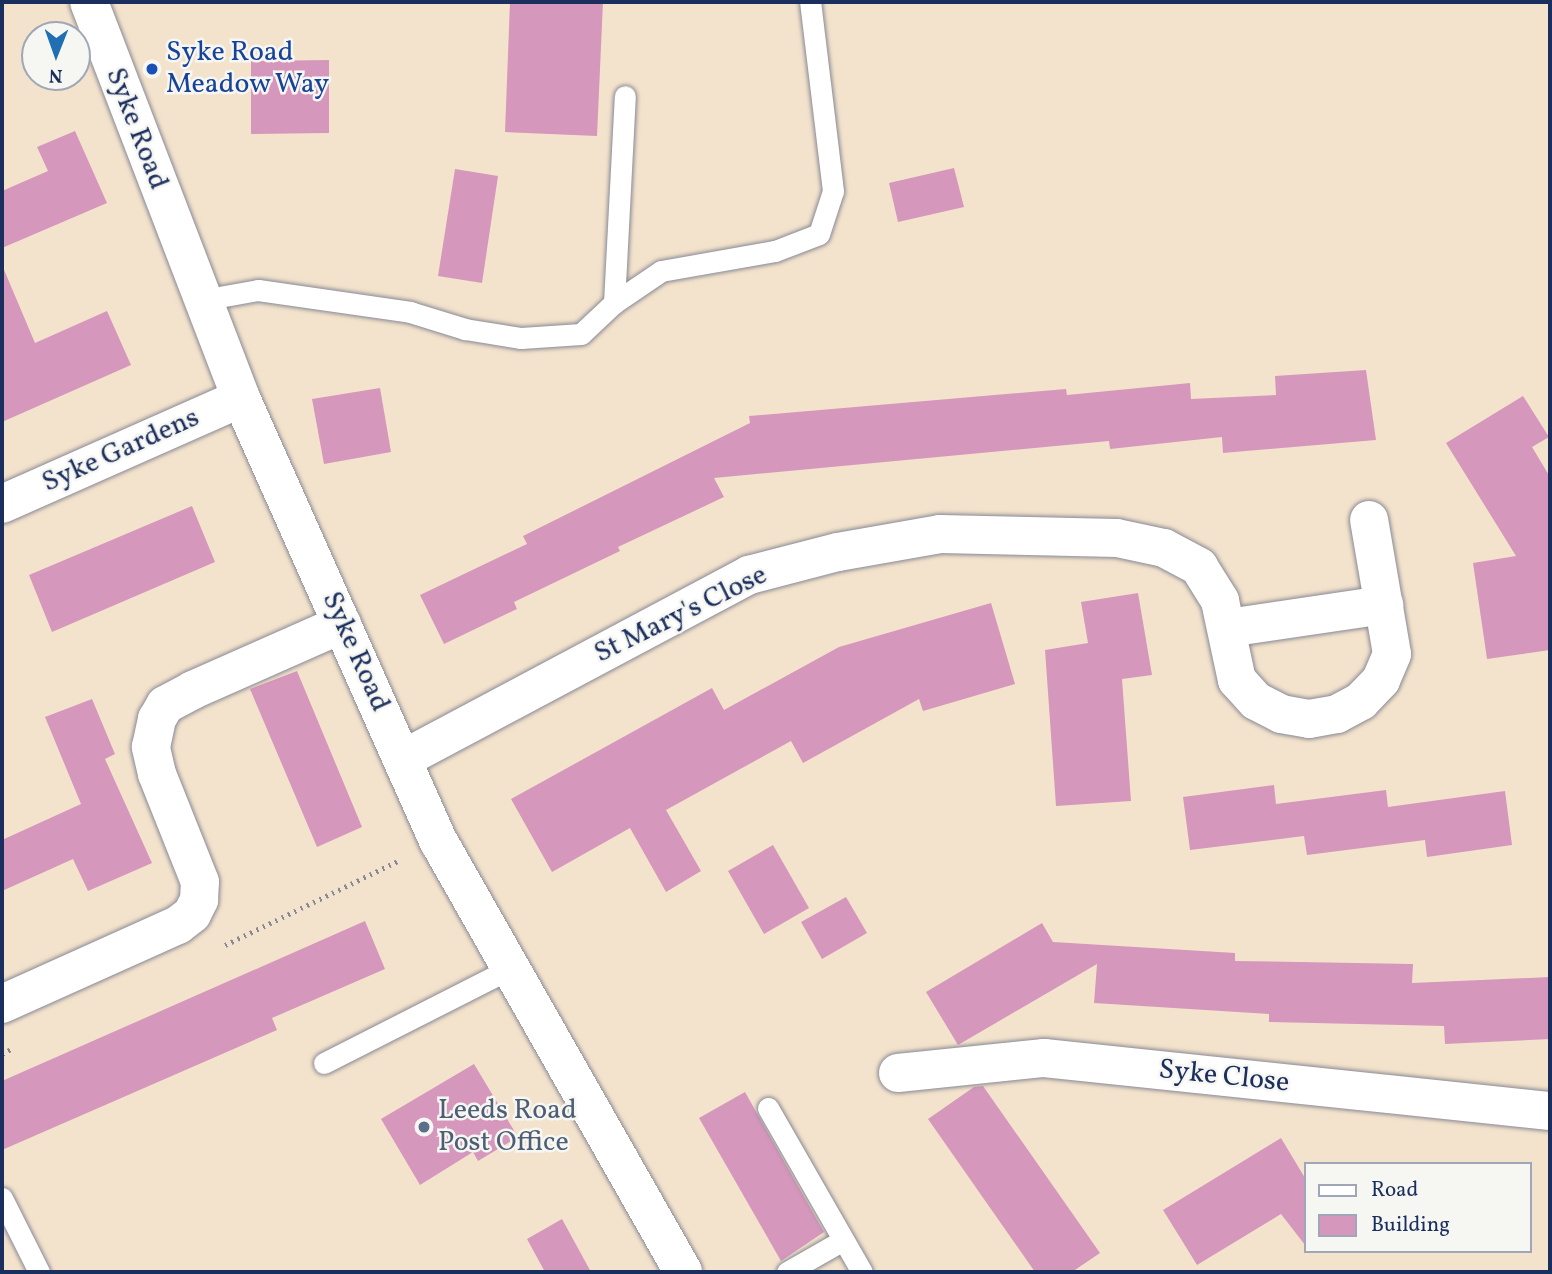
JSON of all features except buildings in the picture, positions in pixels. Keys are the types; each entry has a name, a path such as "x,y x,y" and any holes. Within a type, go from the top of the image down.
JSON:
{"street":[{"name":"Syke Road","path":"89,2 241,398 439,842 682,1272"},
{"name":"Syke Gardens","path":"2,504 241,398"},
{"name":"St Mary's Close","path":"403,759 749,575 838,552 940,534 1116,538 1164,548 1199,568 1220,601 1228,628 1237,680 1256,701 1281,714 1308,719 1337,714 1361,701 1381,680 1392,654 1370,520"},
{"path":"1228,628 1384,605"},
{"path":"2,1003 178,925 192,914 200,882 158,775 151,747 157,719 165,705 192,690 342,624"},
{"name":"Syke Close","path":"898,1073 1044,1058 1550,1111"}],"lane":[{"path":"202,300 258,290 410,312 465,329 521,338 581,334 614,303 661,271 775,251 819,234 833,191 810,2"},
{"path":"614,303 625,96"},
{"path":"324,1063 511,968"},
{"path":"768,1108 862,1272"},
{"path":"2,1198 8,1225 39,1272"},
{"path":"787,1272 843,1240"}],"place":[{"name":"Syke Road Meadow Way","path":"152,69"},
{"name":"Leeds Road Post Office","path":"424,1127"}]}
